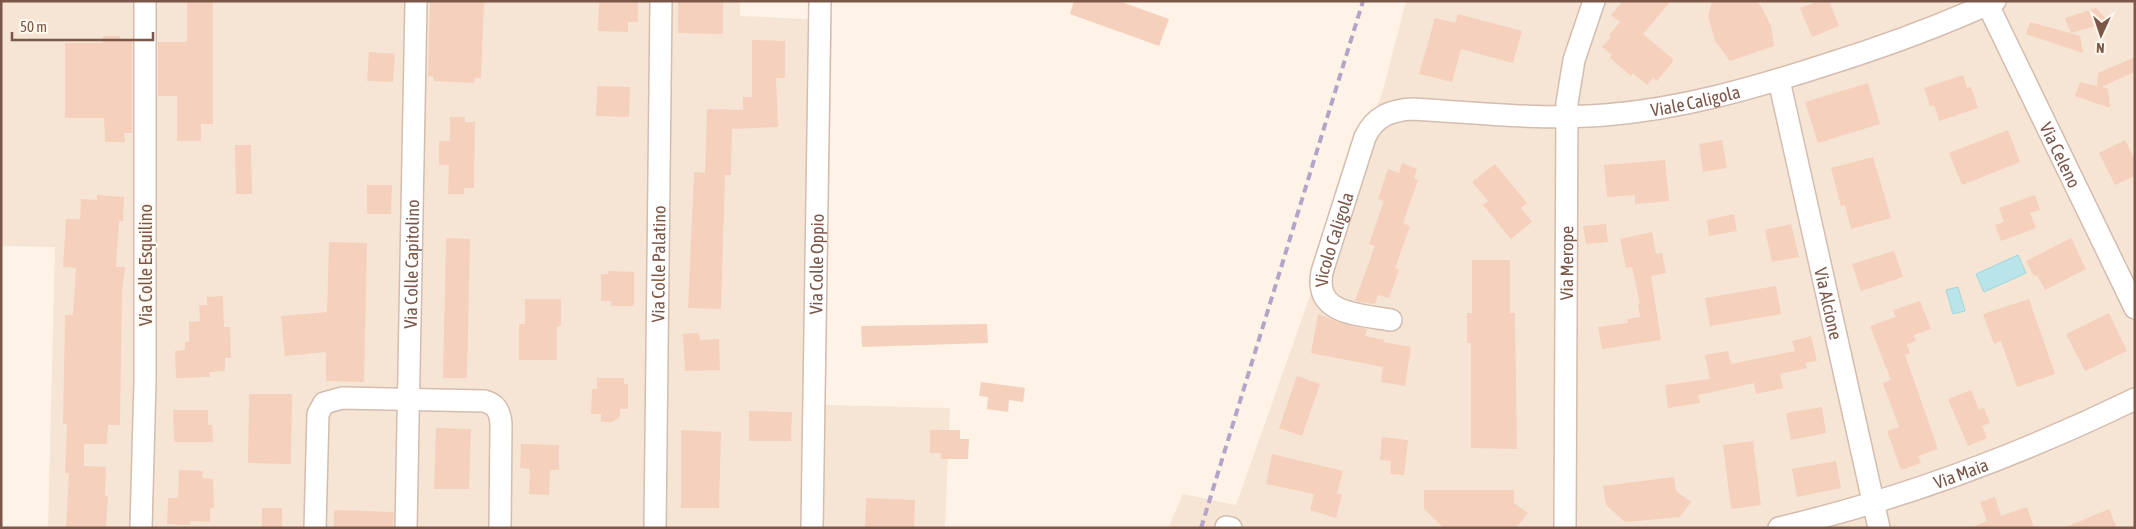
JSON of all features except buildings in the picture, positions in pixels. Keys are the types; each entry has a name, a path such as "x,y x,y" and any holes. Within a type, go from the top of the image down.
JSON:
{"street":[{"name":"Via Colle Esquilino","path":"141,528 145,381 145,1"},
{"name":"Via Colle Capitolino","path":"406,528 416,1"},
{"name":"Via Colle Palatino","path":"655,528 661,1"},
{"name":"Via Colle Oppio","path":"812,528 820,1"},
{"name":"Via Merope","path":"1565,528 1567,117 1572,70 1594,1"},
{"name":"Viale Caligola","path":"1382,116 1392,112 1413,109 1567,117 1606,115 1668,107 1779,80 1843,59 1949,11 1989,2"},
{"name":"Via Celeno","path":"1989,2 2135,308"},
{"name":"Via Alcione","path":"1779,80 1879,528"},
{"name":"Vicolo Caligola","path":"1382,116 1375,121 1366,137 1322,272 1320,288 1326,301 1332,306 1346,311 1391,320"},
{"path":"315,528 317,420 320,408 324,403 337,398 484,401 498,408 501,424 500,528"},
{"name":"Via Maia","path":"1779,528 1873,503 2012,453 2135,399"}],"shaded area":[{"path":"1,1 740,1 740,16 832,20 826,405 950,408 945,528 48,528 55,247 1,246"},
{"path":"1406,1 2135,1 2135,528 1168,528 1183,494 1236,505 1383,90"}],"water":[{"path":"2018,255 2026,273 1984,292 1976,274"},
{"path":"1958,287 1965,311 1953,314 1946,290"}],"railway":[{"path":"1201,528 1363,1"}]}
